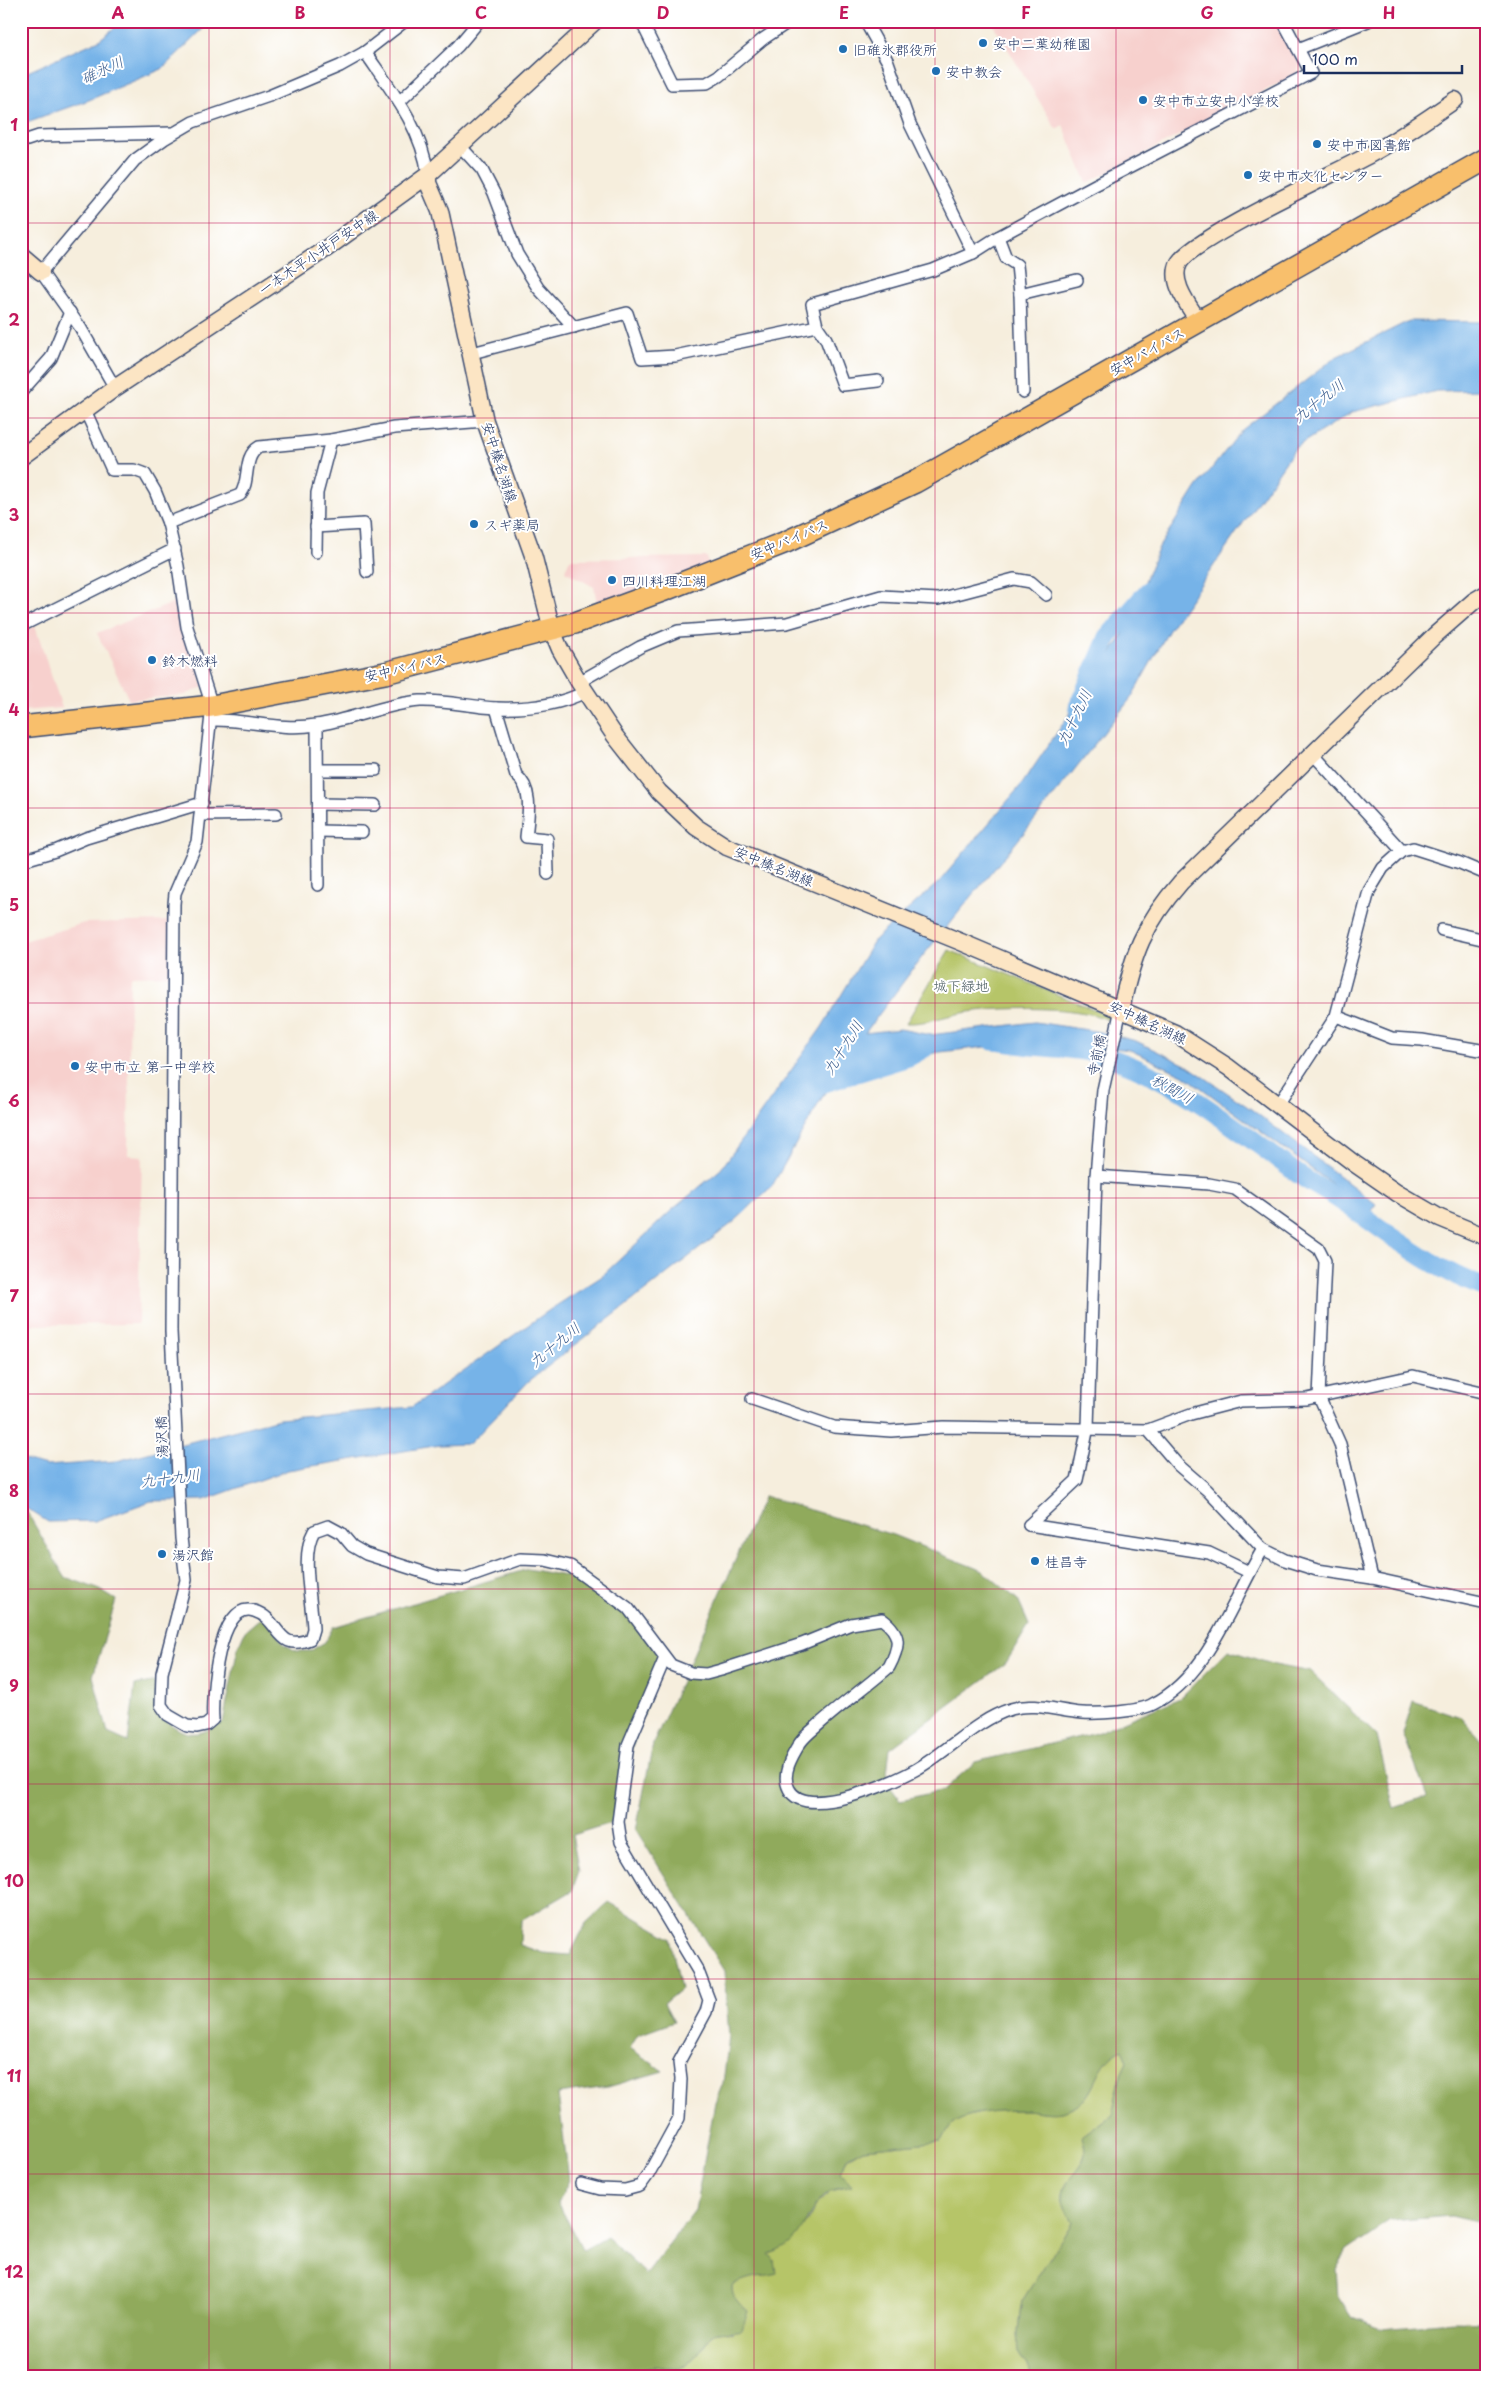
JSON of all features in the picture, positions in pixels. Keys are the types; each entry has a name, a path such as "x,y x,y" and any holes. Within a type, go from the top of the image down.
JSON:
{"highway":[{"name":"安中バイパス","path":"21,727 212,713 385,673 552,630 608,612 786,542 915,482 1486,159"}],"main road":[{"name":"一本木平小井戸安中線","path":"21,456 115,388 327,248 428,175 461,147 595,21"},
{"path":"1199,322 1181,292 1176,275 1178,264 1185,255 1241,221 1371,154 1455,100"},
{"name":"安中榛名湖線","path":"428,175 428,183 440,211 486,420 534,558 552,630 582,687 615,736 659,792 696,828 728,848 1121,1009 1198,1046 1397,1193 1440,1218 1486,1236"},
{"path":"21,255 42,272"},
{"path":"1121,1009 1135,952 1147,927 1162,904 1181,882 1434,636 1474,601 1486,594"}],"street":[{"path":"115,388 70,312 42,272 135,160 174,133 193,122 269,96 340,66 365,52 405,21"},
{"path":"399,102 458,46 479,21"},
{"path":"641,21 672,84 707,83 719,76 763,39 790,21"},
{"path":"865,21 888,62 910,124 973,253"},
{"path":"878,381 843,385 826,339 817,326 812,304 933,270 973,253 998,237 1311,73 1283,21"},
{"path":"1298,48 1363,22"},
{"path":"365,52 399,102 417,135 428,175"},
{"path":"21,142 49,135 174,133"},
{"path":"461,147 482,170 494,193 521,261 538,288 574,327"},
{"path":"998,237 1006,258 1017,265 1020,294 1023,392"},
{"path":"1020,294 1077,280"},
{"path":"21,392 51,358 70,312"},
{"path":"472,353 627,313 642,358 675,356 817,326"},
{"path":"85,410 112,470 134,470 145,474 155,491 168,523 187,627 212,713 235,720 284,728 318,725 418,702 496,708 560,702 640,647 678,631 787,623 882,596 938,598 1014,579 1031,582 1046,595"},
{"path":"168,523 240,495 245,489 251,455 258,447 331,440 394,428 486,420"},
{"path":"316,552 317,493 331,440"},
{"path":"316,527 364,524 366,572"},
{"path":"21,626 174,549"},
{"path":"496,708 516,775 521,779 530,804 526,836 547,839 548,874"},
{"name":"湯沢橋","path":"212,713 197,842 175,893 174,904 171,1334 181,1538 186,1580 162,1673 161,1705 168,1715 187,1726 197,1727 213,1719 213,1692 222,1637 234,1617 242,1612 253,1610 273,1624 284,1640 294,1644 310,1639 313,1629 307,1560 308,1546 314,1530 328,1526 341,1533 352,1546 366,1554 438,1577 464,1579 520,1559 545,1560 570,1566 628,1608 653,1639 665,1658"},
{"path":"318,725 318,885"},
{"path":"1312,753 1402,851"},
{"path":"318,770 376,770"},
{"path":"21,861 55,851 86,838 202,803"},
{"path":"318,804 375,805"},
{"path":"201,815 276,814"},
{"path":"318,831 362,832"},
{"path":"1277,1106 1336,1016 1369,891 1383,868 1402,851 1413,848 1460,863 1486,874"},
{"path":"1442,930 1486,940"},
{"name":"寺前橋","path":"1121,1009 1103,1090 1096,1176 1088,1427 1077,1480 1029,1525 1209,1553 1249,1572"},
{"path":"1336,1016 1392,1038 1422,1040 1486,1051"},
{"path":"1096,1176 1209,1184 1235,1189 1319,1249 1325,1261 1319,1397 1340,1444 1372,1578"},
{"path":"752,1399 834,1427 891,1431 943,1427 1088,1427 1148,1430 1191,1414 1241,1401 1319,1397 1413,1376 1486,1393"},
{"path":"1148,1430 1178,1465 1207,1490 1263,1549 1285,1560 1317,1570 1372,1578 1486,1603"},
{"path":"581,2184 600,2189 625,2190 640,2186 648,2175 679,2118 681,2079 679,2062 706,2012 709,2000 698,1971 621,1842 618,1822 628,1745 665,1658 679,1670 706,1674 802,1644 866,1620 882,1619 894,1628 898,1640 896,1654 889,1667 822,1722 801,1742 791,1759 786,1772 786,1780 792,1795 804,1801 821,1802 856,1794 915,1770 972,1729 1010,1709 1030,1706 1083,1713 1131,1709 1152,1705 1189,1678 1221,1628 1249,1572 1263,1549"}],"shaded area":[{"name":"安中市立安中小学校","path":"991,21 1279,21 1301,62 1295,75 1087,183 1063,125 1056,129"},
{"path":"707,557 709,566 597,604 594,587 565,571 570,559"},
{"name":"鈴木燃料","path":"181,600 203,687 185,695 129,700 97,633"},
{"path":"35,626 62,708 21,711 21,631"},
{"name":"安中市立 第一中学校","path":"172,921 172,975 130,976 128,1155 142,1156 138,1324 21,1325 21,942 84,923"}],"green space":[{"name":"城下緑地","path":"949,950 1115,1018 1114,1024 1085,1013 1041,1009 996,1009 906,1023"},
{"path":"764,1496 893,1535 983,1571 1018,1600 1029,1625 1006,1663 890,1749 886,1781 900,1800 944,1790 975,1762 1096,1733 1180,1698 1228,1650 1275,1665 1311,1672 1377,1736 1394,1808 1427,1797 1403,1733 1413,1701 1461,1717 1486,1746 1486,2224 1451,2216 1390,2221 1347,2250 1336,2270 1338,2296 1352,2317 1382,2328 1453,2322 1486,2323 1486,2376 1031,2376 1028,2365 1018,2352 1019,2319 1022,2301 1072,2223 1065,2209 1063,2192 1084,2157 1085,2148 1082,2137 1112,2115 1121,2075 1127,2062 1122,2049 1104,2064 1089,2093 1074,2108 1057,2113 1018,2110 967,2116 952,2124 942,2141 863,2149 848,2157 840,2172 852,2186 829,2192 814,2208 798,2235 782,2249 769,2254 774,2260 776,2273 747,2279 732,2286 733,2294 748,2311 742,2330 713,2333 698,2355 679,2369 654,2366 643,2368 643,2375 652,2376 21,2376 21,1511 27,1512 65,1577 98,1589 116,1600 93,1676 108,1733 128,1742 135,1685 158,1681 161,1716 184,1732 198,1733 223,1722 238,1647 245,1631 259,1619 270,1620 284,1644 296,1651 310,1651 325,1642 333,1627 528,1569 571,1577 608,1596 642,1624 658,1653 659,1671 630,1753 614,1822 572,1835 579,1871 572,1891 521,1921 520,1945 543,1953 570,1955 586,1923 609,1902 670,1938 681,1989 664,2003 674,2022 638,2035 630,2048 663,2071 608,2087 558,2094 569,2180 558,2203 583,2250 606,2237 646,2274 695,2210 715,2103 723,2083 729,2037 724,1971 636,1830 653,1744"},
{"path":"1122,2049 1127,2062 1121,2075 1112,2115 1082,2137 1085,2148 1084,2157 1063,2192 1065,2209 1072,2223 1022,2301 1019,2319 1018,2352 1028,2365 1031,2376 643,2375 643,2368 654,2366 679,2369 698,2355 713,2333 723,2331 733,2333 748,2311 733,2294 732,2286 752,2277 766,2276 769,2254 777,2251 807,2222 817,2204 831,2191 851,2186 840,2172 848,2158 863,2149 942,2141 952,2124 967,2116 1019,2110 1057,2113 1074,2107 1083,2101 1089,2093 1104,2065"}],"water":[{"name":"碓氷川","path":"123,21 211,21 162,69 89,100 21,124 21,75 99,40"},
{"path":"1409,321 1486,322 1486,390 1437,391 1352,412 1296,447 1169,630 1131,698 1037,817 922,957 865,1033 900,1029 930,1035 1035,1022 1101,1032 1136,1041 1188,1066 1251,1109 1376,1204 1370,1212 1185,1076 1130,1050 1051,1040 940,1052 837,1071 772,1186 735,1221 529,1381 469,1444 440,1445 288,1470 204,1500 151,1501 95,1521 48,1522 21,1505 21,1459 46,1466 117,1461 279,1419 412,1407 551,1309 601,1277 672,1210 721,1169 822,1027 875,939 939,882 1022,784 1122,637 1159,547 1197,487 1242,430 1336,357"}],"waterway":[{"name":"九十九川","path":"1078,707 1108,637 1148,591"},
{"name":"秋間川","path":"993,1041 1093,1053 1129,1065 1155,1077 1180,1090 1227,1121 1295,1172 1343,1202 1399,1242 1449,1272 1486,1288"},
{"name":"秋間川","path":"818,1085 909,1057 925,1048"}],"place":[{"name":"安中二葉幼稚園","path":"983,43"},
{"name":"旧碓氷郡役所","path":"843,49"},
{"name":"安中教会","path":"936,71"},
{"name":"安中市立安中小学校","path":"1143,100"},
{"name":"安中市図書館","path":"1317,144"},
{"name":"安中市文化センター","path":"1248,175"},
{"name":"スギ薬局","path":"474,524"},
{"name":"四川料理江湖","path":"612,580"},
{"name":"鈴木燃料","path":"152,660"},
{"name":"安中市立 第一中学校","path":"75,1066"},
{"name":"湯沢館","path":"162,1554"},
{"name":"桂昌寺","path":"1035,1561"}]}
